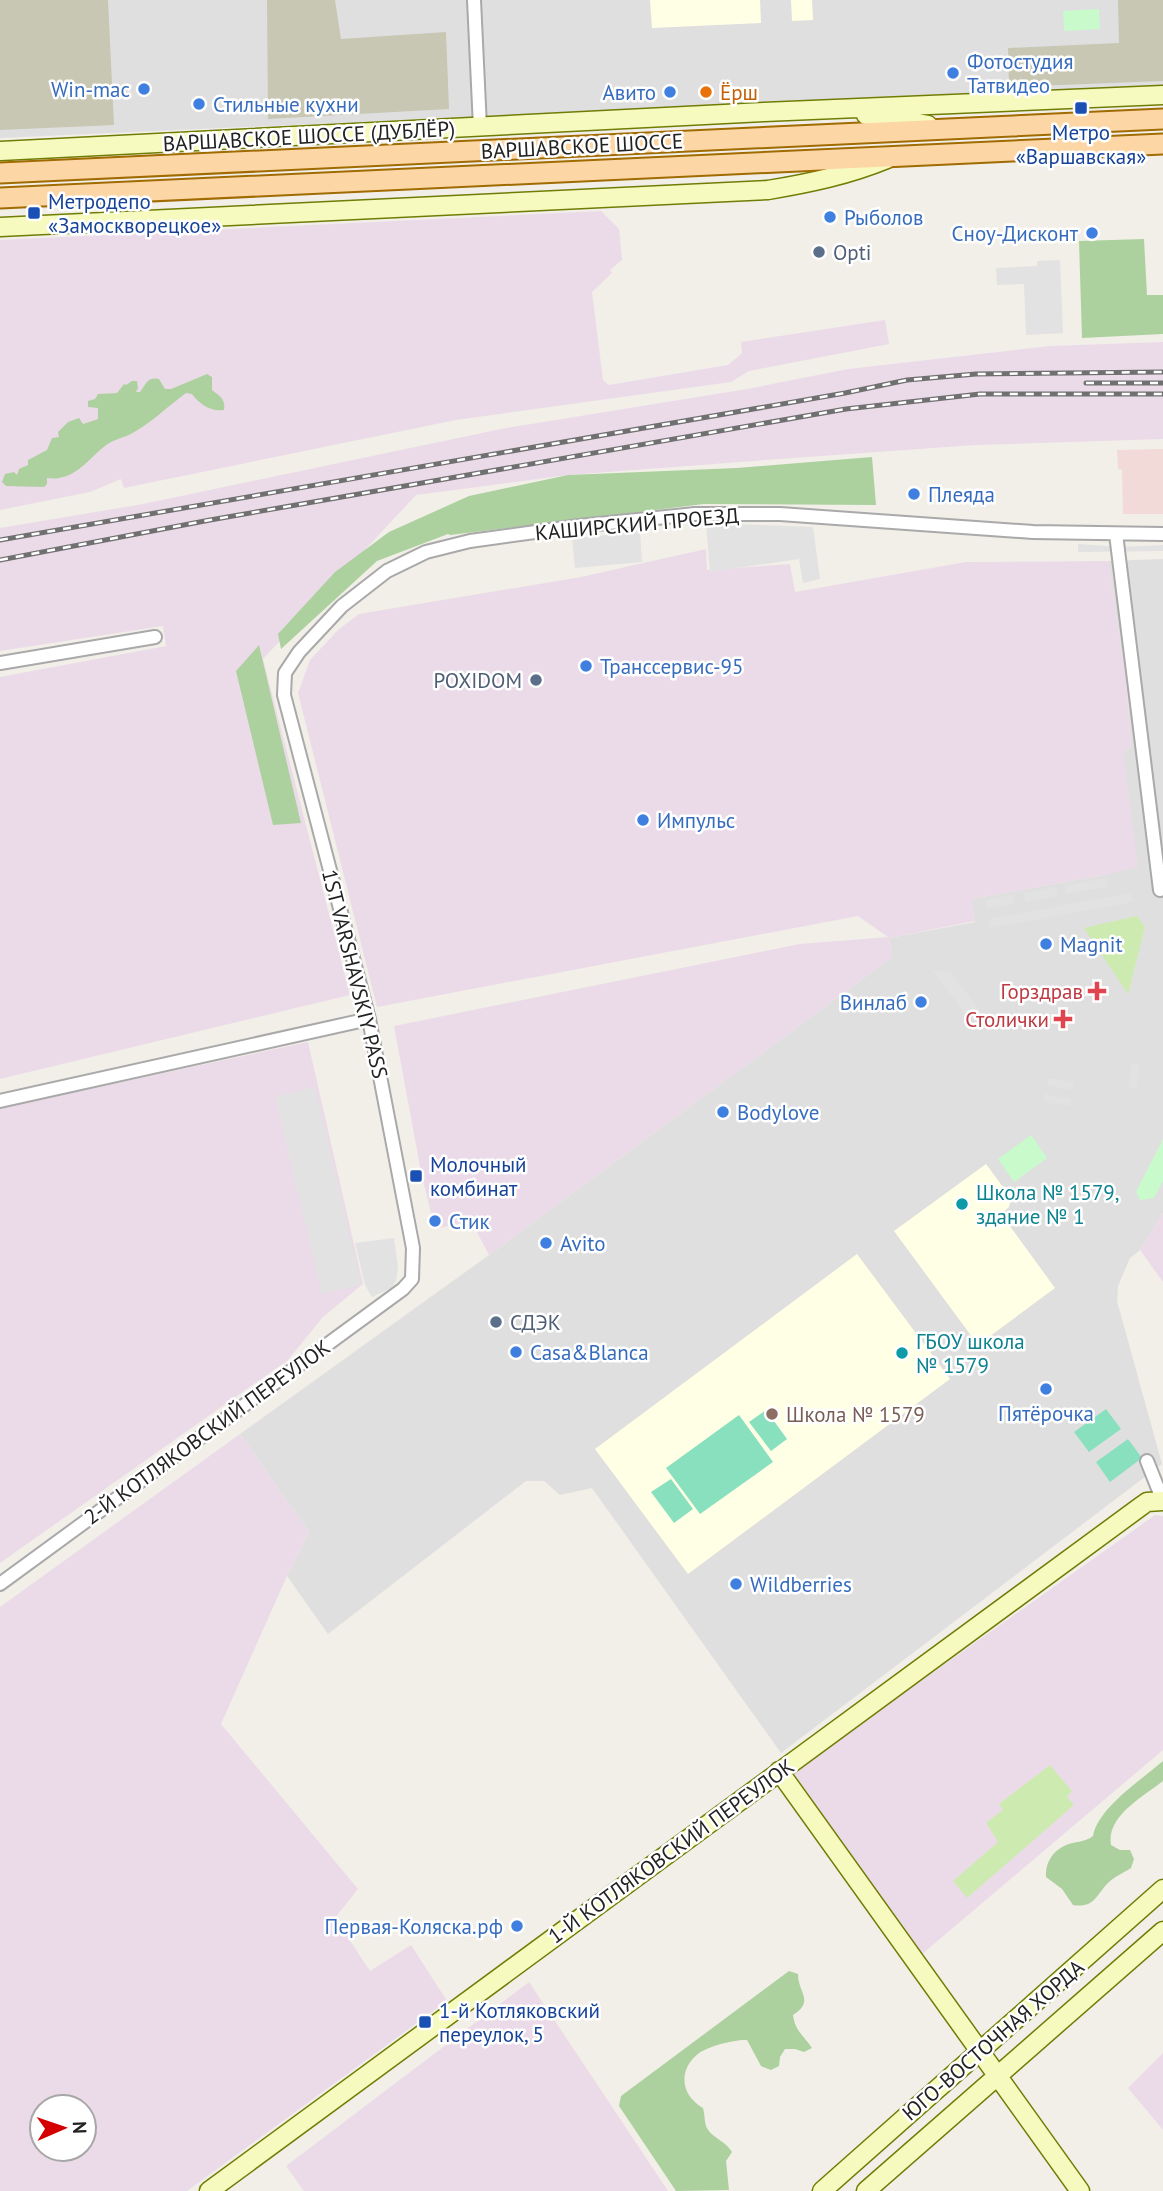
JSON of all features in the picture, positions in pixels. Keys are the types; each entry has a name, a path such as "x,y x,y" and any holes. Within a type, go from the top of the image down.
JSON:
{"main road":[{"name":"ВАРШАВСКОЕ ШОССЕ","path":"0,173 1163,119"},
{"name":"ВАРШАВСКОЕ ШОССЕ","path":"0,198 1163,144"}],"street":[{"path":"474,0 480,127"},
{"name":"ВАРШАВСКОЕ ШОССЕ (ДУБЛЁР)","path":"0,151 1163,95"},
{"path":"829,109 948,129"},
{"path":"0,227 768,190 824,181 896,156"},
{"name":"КАШИРСКИЙ ПРОЕЗД","path":"285,673 299,652 342,606 387,571 426,552 470,541 616,522 707,514 780,514 1033,531 1163,534"},
{"path":"1116,534 1160,890"},
{"path":"0,663 155,637"},
{"name":"1ST VARSHAVSKIY PASS","path":"285,673 284,695 369,1019 413,1248 412,1279"},
{"path":"0,1101 369,1019"},
{"name":"2-Й КОТЛЯКОВСКИЙ ПЕРЕУЛОК","path":"0,1584 403,1289 412,1279"},
{"path":"1147,1461 1154,1481 1151,1503"},
{"name":"1-Й КОТЛЯКОВСКИЙ ПЕРЕУЛОК","path":"209,2191 779,1771 1151,1503"},
{"path":"779,1771 1080,2191"},
{"name":"ЮГО-ВОСТОЧНАЯ ХОРДА","path":"822,2191 1163,1889"},
{"name":"ЮГО-ВОСТОЧНАЯ ХОРДА","path":"866,2191 1163,1931"}],"shaded area":[{"path":"0,0 1163,0 1163,86 0,138"},
{"path":"0,0 108,0 114,125 0,130"},
{"path":"267,0 335,0 341,39 446,32 449,109 268,119"},
{"path":"650,0 760,0 761,23 652,28"},
{"path":"791,0 812,0 813,20 792,21"},
{"path":"1118,0 1163,0 1163,81 1009,87 1008,48 1119,43"},
{"path":"601,211 619,229 622,260 592,292 603,380 609,385 728,365 742,353 741,342 885,320 889,344 749,371 731,382 456,420 124,488 121,479 90,492 0,510 0,240"},
{"path":"1060,260 1063,333 1026,335 1024,284 997,285 996,268 1037,266 1037,261"},
{"path":"1163,342 1163,439 975,445 780,459 568,475 416,495 263,659 350,995 0,1079 0,677 166,646 163,626 0,651 0,528 143,504 501,429 747,389 848,369 1050,346"},
{"path":"1163,449 1163,514 1123,514 1122,470 1118,469 1117,450"},
{"path":"706,523 813,527 820,579 803,583 799,559 710,572"},
{"path":"640,531 642,562 575,568 572,536 580,538"},
{"path":"1078,544 1120,547 1163,545 1163,551 1078,552"},
{"path":"706,549 707,570 790,564 795,592 966,562 1108,561 1127,687 1131,747 1123,752 1138,867 971,899 975,921 889,938 892,957 489,1255 471,1221 435,1229 421,1172 394,1026 800,944 888,937 858,916 377,1007 298,693 310,660 338,630 359,614 581,577"},
{"path":"1163,559 1163,1213 1140,1250 1130,1258 1118,1286 1117,1301 1162,1464 781,1753 592,1488 560,1495 544,1481 526,1481 328,1634 287,1576 309,1532 240,1434 489,1255 892,957 889,938 975,922 971,899 1104,875 1123,752 1131,747 1127,687 1108,561"},
{"path":"1105,878 1107,887 1066,894 1065,886"},
{"path":"1056,887 1057,896 1025,902 1024,893"},
{"path":"1131,893 1133,902 990,928 989,919"},
{"path":"1013,895 1014,904 987,909 985,900"},
{"path":"933,970 951,972 983,1015 965,1014"},
{"path":"308,1042 363,1284 323,1317 288,1360 0,1563 0,1108"},
{"path":"1132,1063 1140,1064 1136,1089 1128,1088"},
{"path":"1048,1078 1074,1082 1073,1090 1047,1085"},
{"path":"315,1087 361,1284 322,1294 275,1097"},
{"path":"1045,1094 1071,1099 1070,1106 1044,1102"},
{"path":"986,1164 1011,1198 1009,1207 1001,1214 1055,1288 978,1345 894,1231"},
{"path":"1163,1213 1163,1282 1140,1250"},
{"path":"394,1238 398,1267 396,1281 391,1288 372,1297 365,1285 355,1243"},
{"name":"Школа № 1579","path":"857,1254 950,1379 688,1574 595,1449"},
{"path":"240,1434 309,1532 221,1724 358,1889 335,1918 370,1971 411,1945 447,2001 187,2191 0,2191 0,1607"},
{"path":"1155,1515 1163,1516 1163,1750 921,1955 793,1772"},
{"path":"529,1982 668,2191 304,2191 286,2166"},
{"path":"1163,2053 1163,2130 1128,2088"}],"green space":[{"path":"1099,9 1100,29 1064,31 1063,11"},
{"path":"1144,239 1147,295 1163,295 1163,334 1082,338 1079,241"},
{"path":"207,374 212,377 212,390 223,401 224,410 210,408 192,394 186,393 136,431 107,444 79,469 65,477 47,478 44,487 6,486 2,482 5,474 14,472 17,475 19,469 28,465 28,460 47,450 52,438 59,437 58,432 68,422 79,418 83,424 98,419 98,408 88,407 88,401 95,399 98,394 117,393 124,384 132,381 137,381 136,392 140,392 152,379 159,379 165,389 171,389"},
{"path":"872,457 876,505 704,504 448,534 377,561 281,649 278,634 335,572 389,532 469,496 568,475 737,468"},
{"path":"259,645 301,823 273,825 236,671"},
{"path":"1137,916 1145,927 1128,994 1084,928"},
{"path":"1031,1135 1047,1158 1014,1182 998,1159"},
{"path":"1163,1139 1163,1181 1154,1198 1140,1200 1136,1192"},
{"path":"1106,1409 1121,1429 1089,1452 1074,1432"},
{"path":"766,1410 787,1439 771,1451 749,1422"},
{"path":"739,1415 773,1462 700,1514 666,1468"},
{"path":"1128,1439 1142,1458 1110,1482 1096,1462"},
{"path":"671,1479 693,1509 674,1523 651,1492"},
{"path":"1163,1761 1163,1781 1120,1816 1111,1835 1111,1845 1120,1850 1130,1850 1134,1859 1131,1868 1108,1882 1089,1903 1073,1905 1062,1889 1046,1877 1050,1858 1061,1848 1093,1836 1103,1815 1112,1805"},
{"path":"1050,1765 1072,1791 1067,1797 1074,1805 967,1898 953,1881 998,1842 986,1823 1003,1810 999,1804"},
{"path":"789,1971 798,1974 804,1996 803,2005 793,2015 794,2021 812,2048 804,2052 785,2049 779,2066 771,2070 761,2066 747,2040 703,2050 692,2059 684,2082 695,2103 703,2108 708,2130 732,2152 726,2161 729,2190 676,2191 619,2106 621,2096"}],"railway":[{"path":"0,540 907,380 976,374 1163,372"},
{"path":"1086,383 1163,383"},
{"path":"0,560 210,520 846,409 980,394 1163,394"}],"place":[{"name":"Фотостудия Татвидео","path":"953,73"},
{"name":"Win-mac","path":"144,89"},
{"name":"Авито","path":"670,92"},
{"name":"Ёрш","path":"706,92"},
{"name":"Стильные кухни","path":"199,104"},
{"name":"Метро «Варшавская»","path":"1081,108"},
{"name":"Метродепо «Замоскворецкое»","path":"34,213"},
{"name":"Рыболов","path":"830,217"},
{"name":"Сноу-Дисконт","path":"1092,233"},
{"name":"Opti","path":"819,252"},
{"name":"Плеяда","path":"914,494"},
{"name":"Транссервис-95","path":"586,666"},
{"name":"POXIDOM","path":"536,680"},
{"name":"Импульс","path":"643,820"},
{"name":"Magnit","path":"1046,944"},
{"name":"Горздрав","path":"1097,991"},
{"name":"Винлаб","path":"921,1002"},
{"name":"Столички","path":"1063,1019"},
{"name":"Bodylove","path":"723,1112"},
{"name":"Молочный комбинат","path":"416,1176"},
{"name":"Школа № 1579, здание № 1","path":"962,1204"},
{"name":"Стик","path":"435,1221"},
{"name":"Avito","path":"546,1243"},
{"name":"СДЭК","path":"496,1322"},
{"name":"Casa&Blanca","path":"516,1352"},
{"name":"ГБОУ школа № 1579","path":"902,1353"},
{"name":"Пятёрочка","path":"1046,1389"},
{"name":"Школа № 1579","path":"772,1414"},
{"name":"Wildberries","path":"736,1584"},
{"name":"Первая-Коляска.рф","path":"517,1926"},
{"name":"1-й Котляковский переулок, 5","path":"425,2022"}]}
